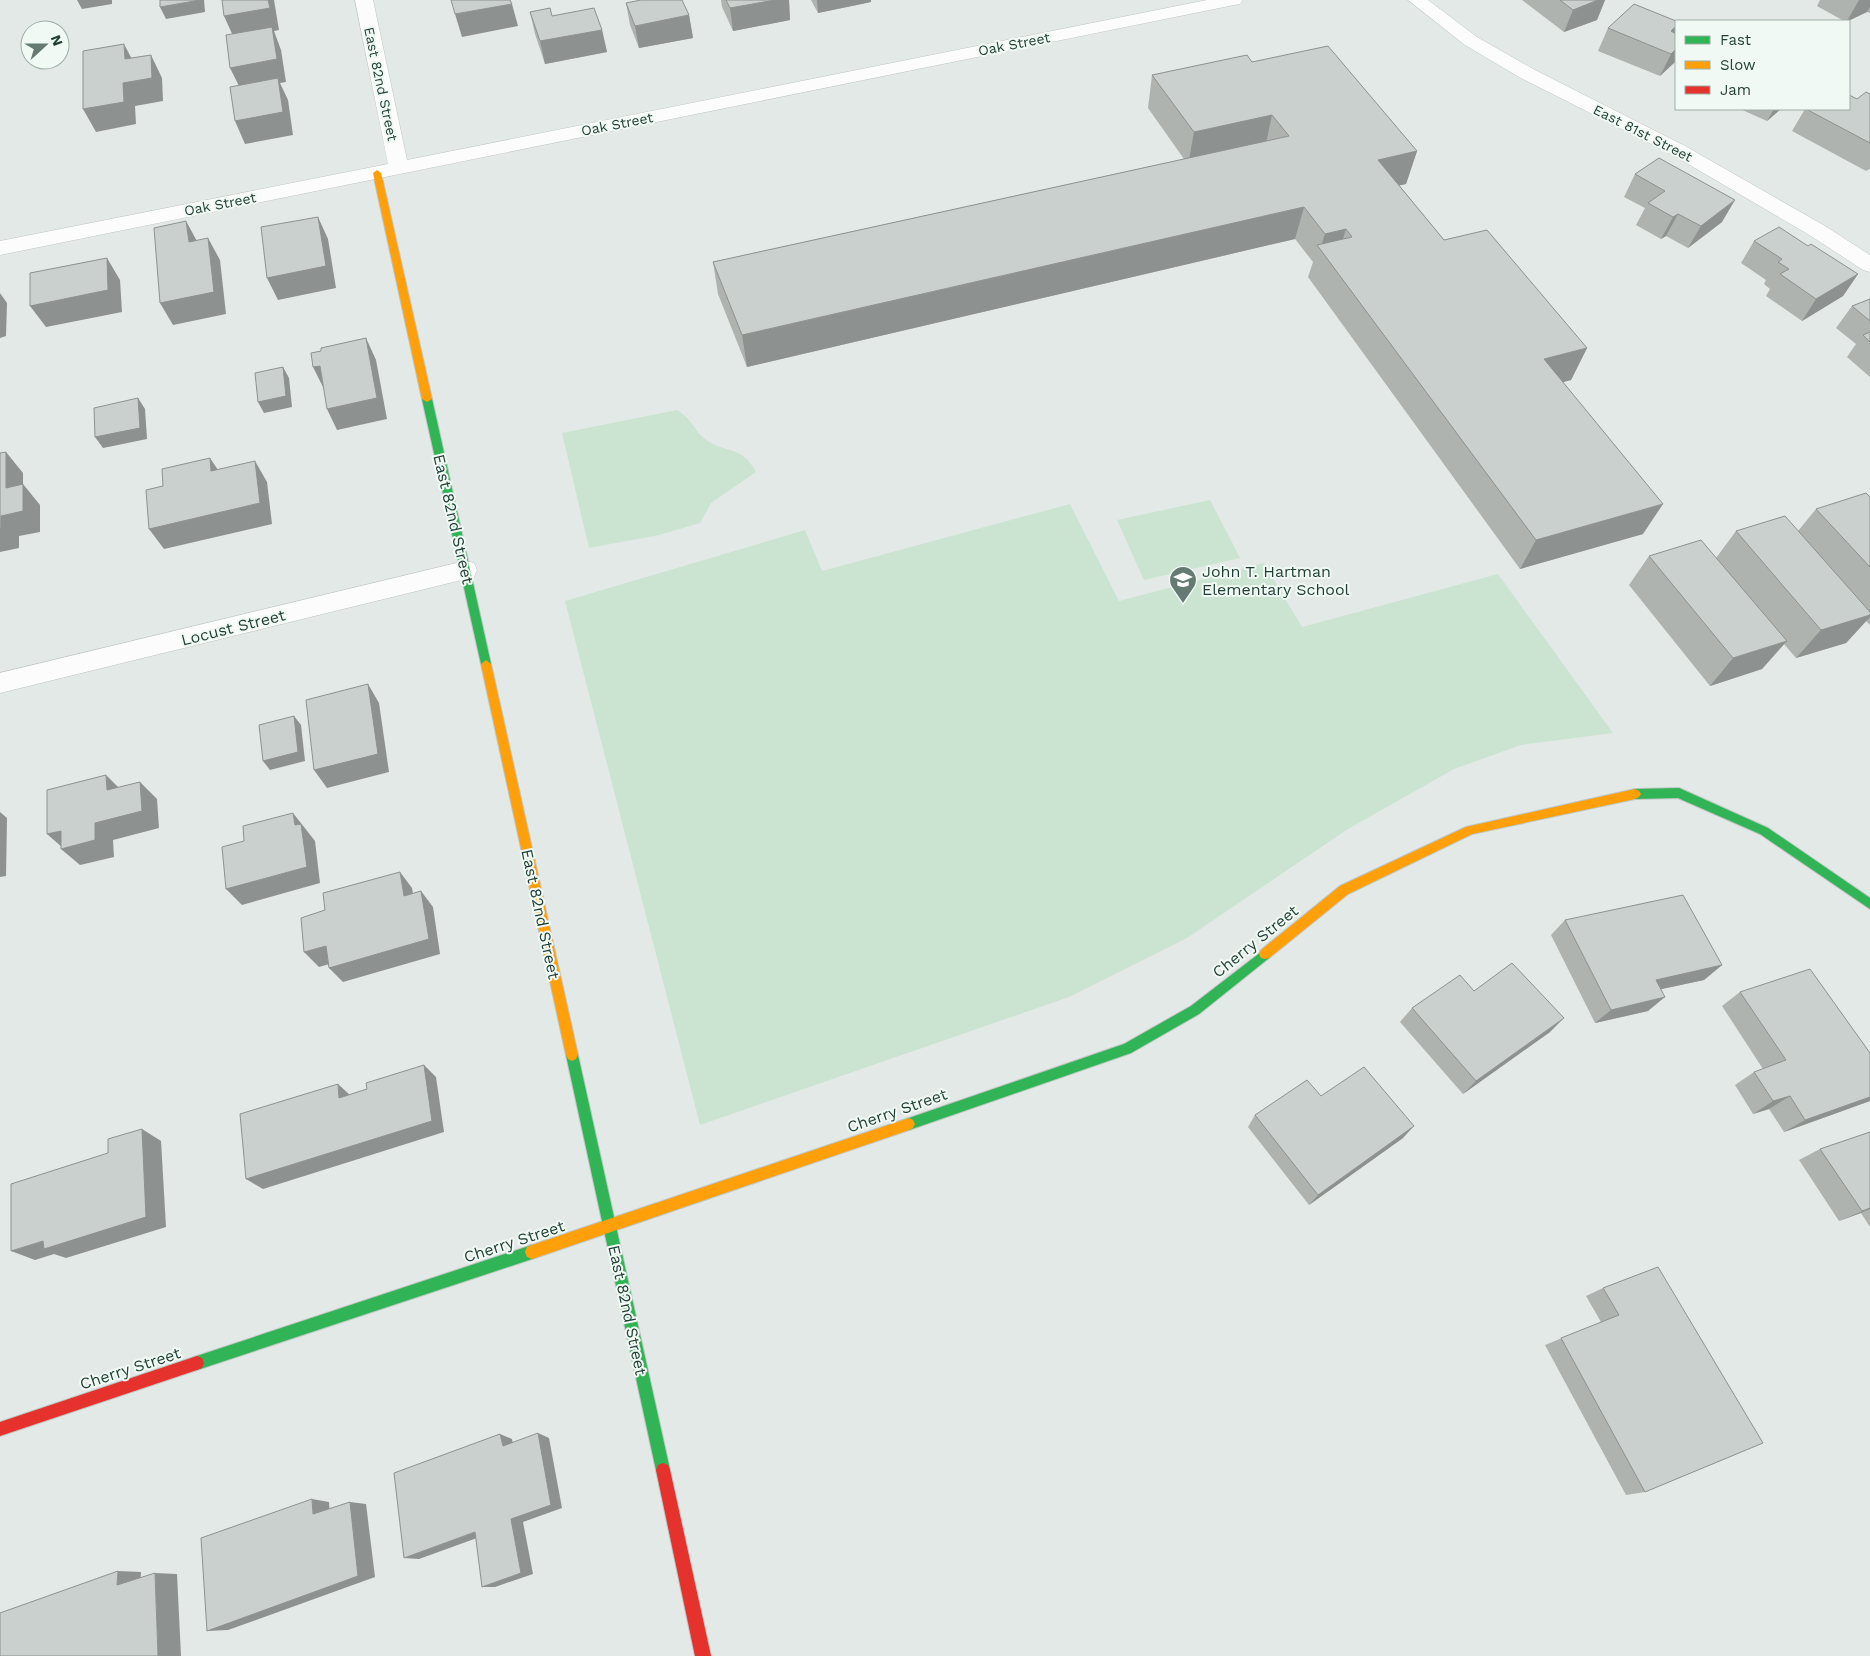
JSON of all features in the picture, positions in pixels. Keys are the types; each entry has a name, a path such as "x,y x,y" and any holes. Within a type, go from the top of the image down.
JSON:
{"street":[{"name":"East 82nd Street","path":"364,0 399,169"},
{"name":"Oak Street","path":"0,248 1234,0"},
{"name":"East 81st Street","path":"1417,0 1471,40 1526,73 1678,150 1818,231 1870,265"},
{"name":"East 82nd Street","path":"377,173 703,1656"},
{"name":"Locust Street","path":"0,683 465,570"},
{"name":"Cherry Street","path":"0,1429 610,1226 1127,1049 1196,1010 1344,890 1470,830 1631,794 1679,793 1764,831 1870,904"}],"green space":[{"path":"677,410 686,417 704,438 711,443 745,457 756,472 711,503 700,523 659,535 589,548 562,433"},
{"path":"1210,500 1240,558 1144,580 1117,520"},
{"path":"1070,504 1119,601 1264,563 1302,627 1498,574 1613,733 1521,745 1454,769 1348,829 1187,938 1069,997 700,1125 565,601 805,530 822,571"}],"building":[{"path":"160,0 200,0 160,7"},
{"path":"222,0 268,0 270,8 224,16"},
{"path":"451,0 510,0 512,4 455,14"},
{"path":"641,0 682,0 689,15 635,26 626,3"},
{"path":"726,0 775,0 730,8"},
{"path":"1560,0 1598,0 1573,10"},
{"path":"1634,4 1675,21 1675,27 1671,31 1675,33 1675,50 1671,54 1608,28"},
{"path":"550,8 552,16 594,8 602,30 540,41 530,12"},
{"path":"272,27 277,59 230,68 226,35"},
{"path":"124,44 125,59 151,55 152,78 123,83 124,102 83,109 83,51"},
{"path":"1328,46 1417,151 1378,160 1444,240 1487,230 1587,348 1544,359 1663,504 1536,540 1317,245 1352,237 1346,229 1325,234 1304,207 742,335 713,262 1289,136 1272,115 1194,132 1152,75 1247,55 1252,62"},
{"path":"278,78 283,112 235,121 230,87"},
{"path":"1866,92 1870,94 1870,143 1808,110 1850,110 1850,96 1857,99"},
{"path":"1659,158 1735,200 1701,226 1678,214 1673,217 1648,203 1665,191 1635,174"},
{"path":"318,217 326,266 267,278 261,227"},
{"path":"186,221 189,242 208,238 214,292 160,303 154,228"},
{"path":"1779,227 1808,246 1811,244 1858,274 1816,299 1780,274 1789,269 1778,262 1782,259 1754,241"},
{"path":"107,258 108,290 30,306 30,273"},
{"path":"1870,299 1870,321 1852,306"},
{"path":"1870,332 1870,342 1863,335"},
{"path":"366,338 377,398 327,409 320,366 313,367 311,353 321,351 321,348"},
{"path":"283,367 286,396 258,402 255,373"},
{"path":"138,398 140,428 95,437 94,408"},
{"path":"6,452 6,488 23,484 23,511 1,516 0,528 0,453"},
{"path":"210,458 211,471 255,461 260,503 149,529 146,490 163,486 162,469"},
{"path":"1866,493 1870,497 1870,567 1816,509"},
{"path":"1785,516 1870,612 1870,615 1821,630 1736,531"},
{"path":"1701,540 1787,641 1733,658 1649,556"},
{"path":"368,684 378,754 314,770 306,700"},
{"path":"294,716 298,752 263,761 259,725"},
{"path":"106,775 107,790 140,782 142,811 95,823 95,840 61,849 61,831 47,834 47,790"},
{"path":"293,813 295,825 301,824 307,867 226,889 222,847 244,841 243,826"},
{"path":"400,872 404,896 421,891 429,939 329,968 326,946 304,952 301,918 325,910 323,893"},
{"path":"1683,895 1722,965 1656,980 1665,997 1611,1010 1565,920"},
{"path":"1512,963 1564,1018 1476,1081 1412,1008 1460,975 1474,991"},
{"path":"1810,969 1870,1053 1870,1097 1805,1120 1790,1096 1773,1101 1754,1072 1786,1060 1740,992"},
{"path":"424,1065 432,1121 246,1179 240,1114 338,1084 339,1098 367,1089 366,1083"},
{"path":"1364,1067 1414,1126 1318,1195 1255,1115 1307,1080 1321,1096"},
{"path":"142,1129 146,1217 44,1249 43,1241 11,1251 11,1184 108,1153 108,1139"},
{"path":"1870,1132 1870,1208 1862,1211 1820,1149"},
{"path":"1658,1267 1763,1443 1645,1492 1561,1338 1619,1315 1603,1288"},
{"path":"538,1433 551,1505 511,1519 521,1573 482,1587 475,1532 404,1558 394,1473 500,1434 503,1446"},
{"path":"312,1499 313,1514 350,1502 358,1576 207,1631 201,1538"},
{"path":"118,1571 117,1585 155,1573 158,1656 0,1656 0,1613"}],"traffic: fast":[{"path":"427,399 486,664"},
{"path":"1635,794 1679,793 1764,831 1870,904"},
{"path":"909,1124 1127,1049 1195,1010 1265,954"},
{"path":"572,1055 663,1470"},
{"path":"197,1363 532,1252"}],"traffic: slow":[{"path":"377,173 427,399"},
{"path":"486,664 572,1055"},
{"path":"1265,954 1344,890 1470,830 1635,794"},
{"path":"532,1252 909,1124"}],"traffic: jam":[{"path":"0,1429 197,1363"},
{"path":"663,1470 703,1656"}],"place":[{"name":"John T. Hartman Elementary School","path":"1183,604"}]}
